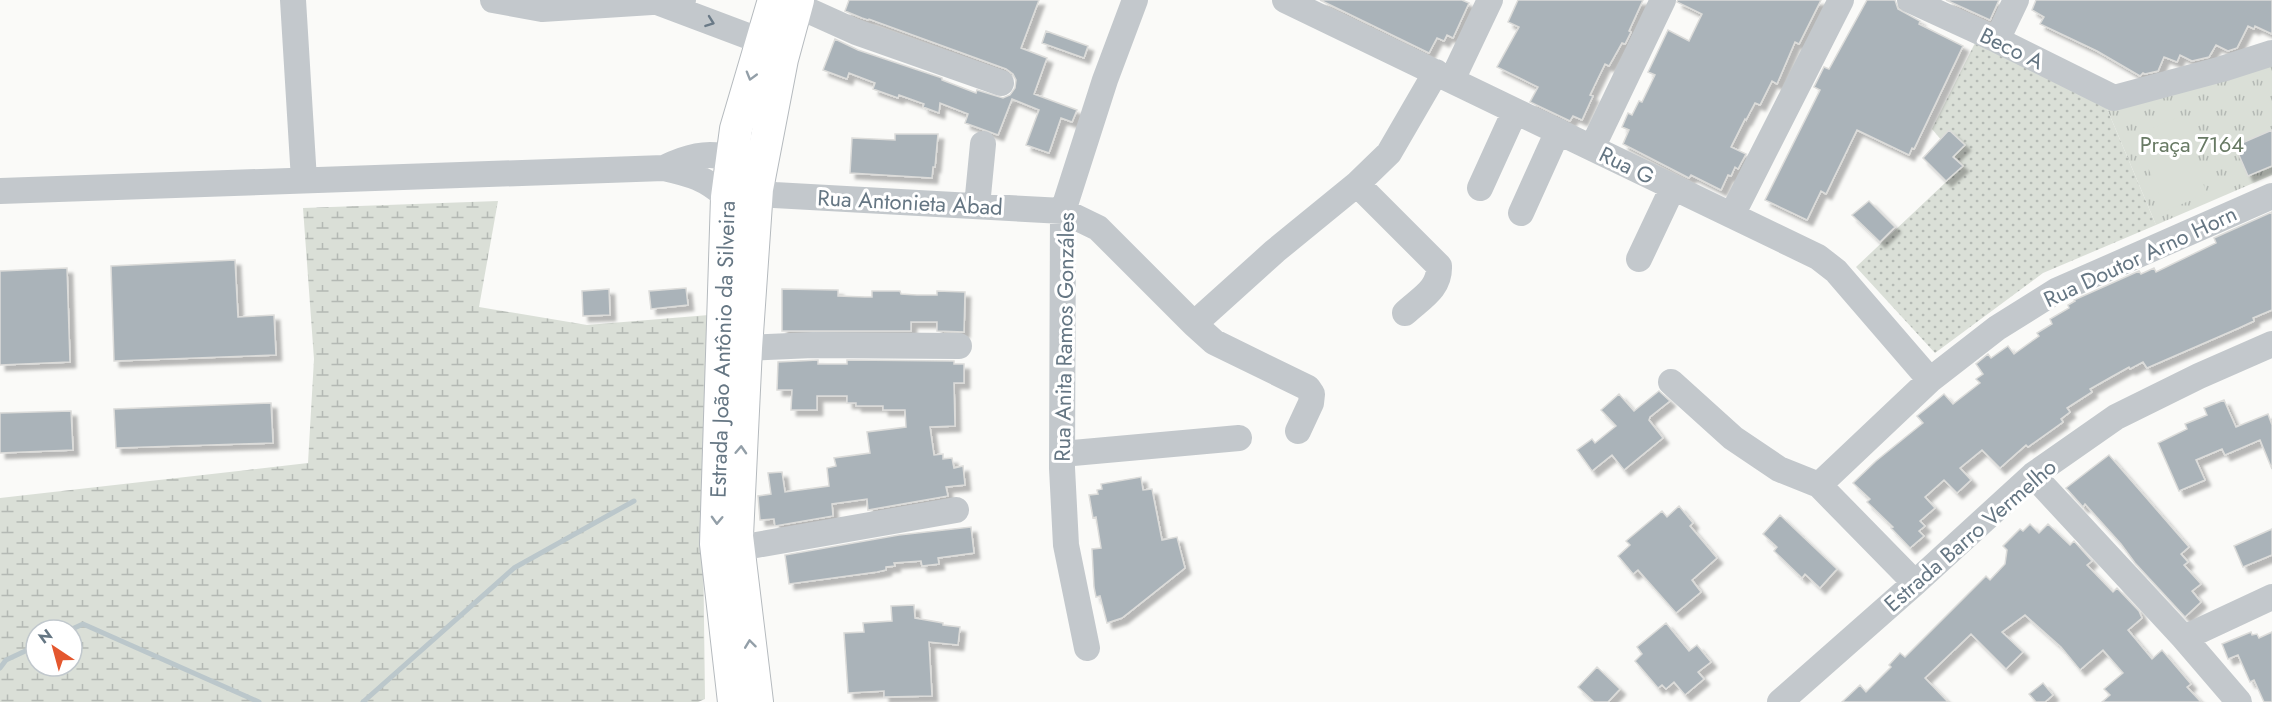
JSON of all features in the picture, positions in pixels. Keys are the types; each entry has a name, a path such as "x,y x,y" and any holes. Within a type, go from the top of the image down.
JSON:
{"main road":[{"name":"Estrada João Antônio da Silveira","path":"734,702 716,543 727,197 736,129 761,41 789,2"},
{"name":"Estrada João Antônio da Silveira","path":"757,702 737,536 746,348 757,189 782,59 789,2"},
{"path":"731,159 742,182 755,225"}],"street":[{"path":"292,0 304,180"},
{"path":"493,0 542,9 671,2 761,41"},
{"name":"Rua Anita Ramos Gonzáles","path":"1087,648 1066,545 1062,454 1063,211 1105,80 1135,0"},
{"name":"Rua G","path":"1285,0 1314,6 1444,76 1818,257 1836,271 1930,380"},
{"path":"1194,324 1275,251 1357,184 1389,153 1444,76 1490,0"},
{"path":"1592,148 1663,0"},
{"path":"1732,215 1840,0"},
{"name":"Beco A","path":"1910,0 2114,98 2272,53"},
{"path":"1997,40 2016,0"},
{"path":"789,2 856,32 1001,83"},
{"path":"1480,188 1515,111"},
{"path":"1521,213 1558,131"},
{"path":"977,206 983,144"},
{"path":"664,168 681,160 706,155 715,154 731,159"},
{"path":"0,191 664,168 686,172 708,181 727,197"},
{"path":"1357,184 1439,266 1440,278 1434,287 1405,313"},
{"path":"1640,259 1673,187"},
{"name":"Rua Antonieta Abad","path":"757,189 774,195 1063,211"},
{"name":"Rua Doutor Arno Horn","path":"1819,485 1930,380 1997,328 2056,291 2272,196"},
{"path":"1063,211 1098,228 1214,342 1308,388 1312,394 1311,403 1298,431"},
{"name":"Estrada Barro Vermelho","path":"1780,702 2033,475 2116,417 2199,376 2272,344"},
{"path":"746,348 813,345 959,346"},
{"path":"1671,382 1733,438 1779,469 1819,485 1915,583"},
{"path":"1062,454 1239,438"},
{"path":"2033,475 2184,638 2239,702"},
{"path":"739,548 956,510"},
{"path":"2184,638 2272,597"}],"green space":[{"path":"1975,43 2105,104 2156,225 2043,273 1935,353 1856,267 1963,166 1932,129"},
{"name":"Praça 7164","path":"2272,59 2272,175 2156,225 2105,104"},
{"path":"2176,118 2207,193 2166,211 2135,136"},
{"path":"498,201 479,307 587,325 709,315 702,458 705,699 698,702 0,702 0,498 308,463 314,359 303,208"}],"building":[{"path":"849,0 1039,0 1021,48 1047,58 1034,94 1077,110 1072,122 1061,118 1049,153 1026,145 1039,110 1012,99 998,135 965,123 968,114 940,103 939,113 923,107 924,104 873,89 875,83 849,73 847,79 823,70 835,39 858,50 942,78 942,80 976,93 977,90 1003,98 1010,95 1015,88 1016,80 1013,74 1006,69 845,11"},
{"path":"1320,0 1462,0 1469,3 1453,38 1447,35 1444,41 1437,38 1429,53"},
{"path":"1518,0 1643,0 1625,44 1622,43 1609,66 1605,64 1590,95 1593,96 1582,120 1573,116 1570,121 1530,102 1538,87 1497,67 1519,27 1508,22"},
{"path":"1678,0 1821,0 1799,44 1795,42 1777,84 1772,81 1760,105 1755,103 1745,119 1731,147 1746,154 1738,169 1735,167 1731,176 1728,175 1721,190 1691,175 1689,178 1623,144 1629,130 1622,127 1628,113 1632,115 1639,101 1642,102 1655,75 1648,72 1668,30 1689,41 1702,14 1677,2"},
{"path":"1867,0 1895,0 1898,9 1920,21 1919,24 1963,46 1914,149 1912,148 1909,155 1857,130 1826,194 1821,191 1807,220 1765,200 1820,90 1814,87 1824,67 1829,69"},
{"path":"1946,0 1999,0 1990,20"},
{"path":"2036,0 2272,0 2272,34 2255,26 2254,29 2248,26 2237,48 2228,51 2216,45 2209,57 2192,61 2180,55 2177,62 2164,57 2158,71 2143,73 2140,76 2097,51 2040,24 2044,17 2032,10"},
{"path":"1046,31 1088,46 1084,58 1042,43"},
{"path":"1949,130 1965,145 1953,157 1963,166 1946,181 1923,158"},
{"path":"2272,130 2272,166 2248,176 2235,146"},
{"path":"895,134 938,134 932,178 850,173 852,138 895,140"},
{"path":"1869,201 1895,227 1880,242 1852,215"},
{"path":"2272,212 2272,310 2253,318 2254,321 2239,328 2147,368 2143,362 2130,369 2129,367 2090,389 2092,392 2067,408 2070,412 2061,419 2063,422 2028,447 2026,445 2000,468 1982,450 1960,468 1971,480 1957,493 1944,480 1925,497 1935,508 1920,521 1925,526 1919,531 1924,536 1910,548 1891,528 1893,527 1867,502 1870,499 1853,483 1923,423 1917,416 1944,394 1953,404 1980,383 1976,379 1983,374 1976,364 1988,354 1991,358 2008,346 2014,354 2039,336 2037,333 2052,324 2050,319 2069,308 2068,305 2074,300 2139,271 2141,274 2154,268 2156,272 2216,243 2214,238"},
{"path":"235,260 238,317 274,315 276,355 114,361 111,266"},
{"path":"67,268 70,362 0,365 0,271"},
{"path":"686,288 688,305 651,309 649,291"},
{"path":"609,289 610,315 583,316 582,291"},
{"path":"782,289 838,290 838,296 865,297 872,297 872,291 900,291 901,294 917,295 937,295 937,291 965,292 964,332 937,331 937,322 911,322 911,331 782,331"},
{"path":"818,360 818,364 847,364 847,360 954,361 954,364 964,364 964,383 954,383 955,426 930,427 934,455 943,454 943,459 952,458 954,468 963,466 965,485 946,487 948,496 868,510 867,499 832,504 833,516 775,526 774,519 760,520 758,496 771,494 768,473 782,472 785,492 829,486 827,468 836,466 834,458 870,453 867,432 906,427 905,410 883,410 883,406 856,406 856,403 847,403 847,396 817,396 817,410 791,410 792,390 777,390 778,362"},
{"path":"1659,391 1670,401 1649,420 1663,438 1624,470 1612,455 1592,471 1577,450 1592,439 1595,443 1616,426 1601,410 1619,394 1634,411"},
{"path":"2224,400 2236,427 2268,414 2272,425 2272,469 2260,440 2225,455 2222,449 2196,460 2205,480 2179,491 2158,443 2187,429 2185,424 2207,415 2204,408"},
{"path":"271,403 273,443 116,448 114,409"},
{"path":"71,411 73,450 0,453 0,413"},
{"path":"2109,455 2189,547 2181,554 2188,562 2184,565 2201,584 2192,591 2201,602 2185,617 2085,504 2083,507 2066,488"},
{"path":"1141,477 1143,490 1152,489 1162,540 1177,537 1185,568 1122,618 1107,623 1100,596 1096,597 1094,587 1092,549 1101,548 1096,517 1093,518 1089,495 1098,494 1097,490 1102,489 1101,484"},
{"path":"1679,506 1693,523 1690,526 1717,558 1692,580 1701,592 1676,613 1638,570 1633,574 1618,556 1630,545 1626,541 1662,511 1667,517"},
{"path":"1780,515 1837,569 1820,588 1805,574 1802,578 1774,551 1777,547 1763,534"},
{"path":"2030,524 2039,533 2048,524 2070,545 2074,541 2092,561 2087,565 2113,592 2117,588 2139,611 2142,618 2128,630 2152,659 2162,650 2191,684 2187,687 2201,702 2102,702 2110,695 2104,689 2123,673 2103,650 2080,670 2061,647 2025,615 2002,632 2023,652 2006,669 1971,634 1925,678 1948,702 1842,702 1860,685 1866,692 1891,667 1889,665 1900,653 1905,657 1986,576 1990,580 2005,564 2007,550 2003,546 2020,529 2023,531"},
{"path":"971,527 974,553 938,558 939,564 922,566 921,561 894,563 895,566 886,567 886,570 877,572 789,584 785,555 899,535"},
{"path":"2272,529 2272,555 2243,567 2234,546"},
{"path":"914,605 915,618 960,627 958,645 929,642 932,696 884,697 884,691 848,693 844,633 864,632 863,623 892,621 891,606"},
{"path":"1666,623 1689,651 1697,645 1711,662 1698,672 1704,679 1685,695 1674,682 1666,689 1662,685 1658,688 1635,661 1642,654 1637,647"},
{"path":"2251,632 2252,635 2257,634 2259,638 2272,632 2272,702 2264,702 2254,680 2250,682 2238,655 2228,659 2222,644"},
{"path":"1597,667 1620,689 1608,702 1594,702 1578,687"},
{"path":"2043,683 2053,695 2045,702 2036,702 2029,694"}],"waterway":[{"path":"363,702 514,568 634,501"},
{"path":"84,624 259,702"},
{"path":"0,668 6,660 24,652"}]}
